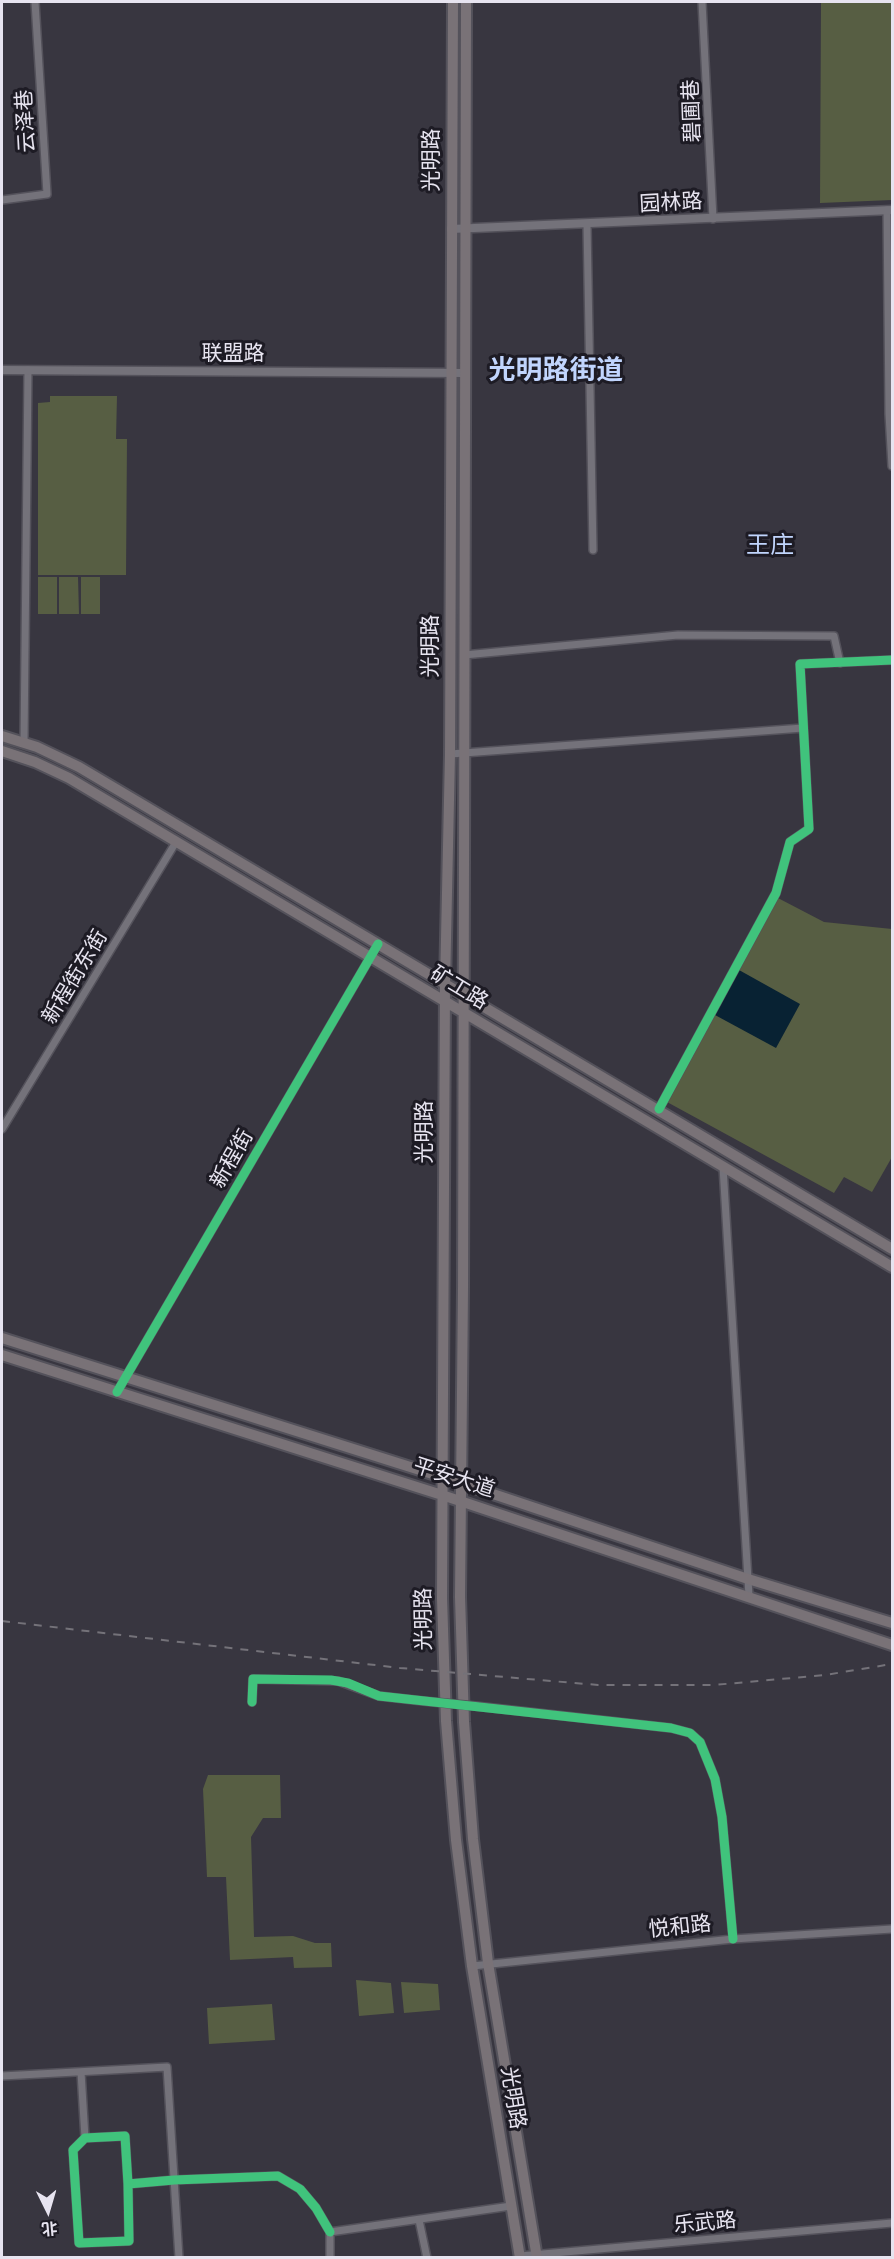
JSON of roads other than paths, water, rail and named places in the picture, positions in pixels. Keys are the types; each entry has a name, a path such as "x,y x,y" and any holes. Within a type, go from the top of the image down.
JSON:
{"main road":[{"name":"光明路","path":"453,2 450,754 442,1477 446,1721 456,1840 472,1966 520,2257"},
{"name":"光明路","path":"466,2 464,1014 460,1598 464,1722 472,1839 488,1964 537,2256"},
{"name":"矿工路","path":"2,736 24,742 79,766 892,1249"},
{"name":"矿工路","path":"2,751 50,768 892,1267"},
{"name":"平安大道","path":"2,1338 462,1483 748,1579 892,1623"},
{"name":"平安大道","path":"2,1355 461,1501 892,1645"}],"street":[{"name":"云泽巷","path":"2,200 47,194 35,2"},
{"name":"碧圃巷","path":"702,2 713,219"},
{"name":"园林路","path":"451,229 587,225 890,210"},
{"path":"890,210 889,414 892,466"},
{"path":"587,225 593,550"},
{"name":"联盟路","path":"2,370 464,373"},
{"path":"24,742 28,370"},
{"path":"464,655 678,635 834,636 840,663"},
{"path":"659,1109 776,893 790,842 808,829 800,664 892,660"},
{"path":"450,754 803,728"},
{"name":"新程街东街","path":"2,1129 176,842"},
{"name":"新程街","path":"117,1392 378,944"},
{"path":"723,1167 749,1596"},
{"path":"252,1702 253,1679 343,1681 374,1695 671,1728 690,1734 700,1742 715,1779 722,1817 734,1939"},
{"name":"悦和路","path":"472,1966 734,1939 892,1929"},
{"path":"2,2076 166,2067 178,2258"},
{"path":"81,2072 85,2138"},
{"path":"125,2136 128,2184 129,2241 79,2243 73,2150 85,2138 125,2136"},
{"path":"128,2184 278,2176 300,2189 316,2208 330,2232 330,2258"},
{"path":"330,2232 511,2206"},
{"path":"419,2220 428,2258"},
{"name":"乐武路","path":"520,2257 892,2223"}],"water":[{"path":"739,970 800,1004 776,1048 715,1015"}],"railway":[{"path":"2,1621 400,1668 598,1685 714,1685 825,1675 892,1664"}],"district":[{"name":"光明路街道","path":"556,371"},
{"name":"王庄","path":"770,546"}]}
